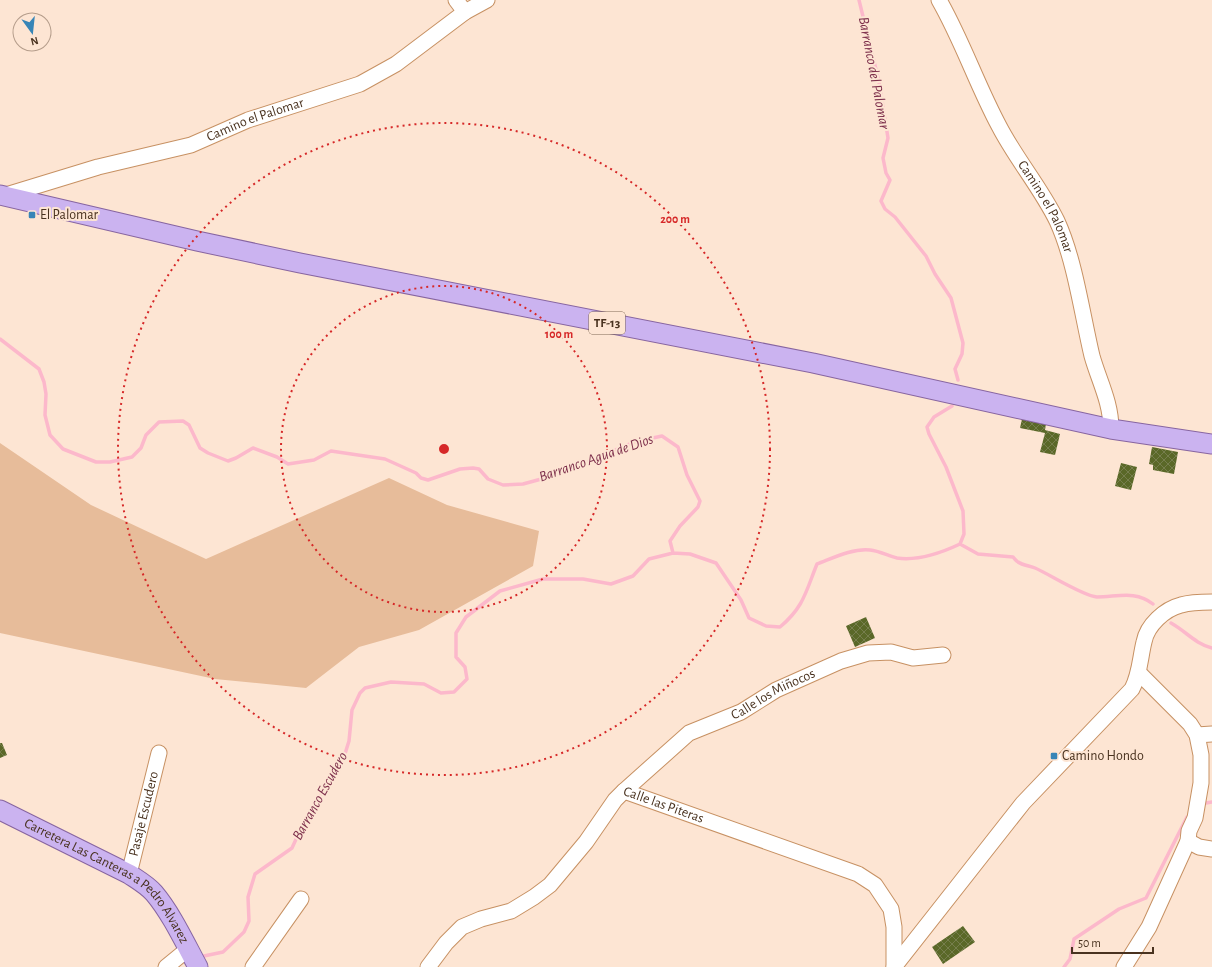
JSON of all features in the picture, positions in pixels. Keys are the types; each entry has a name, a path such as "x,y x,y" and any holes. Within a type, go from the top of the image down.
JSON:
{"main road":[{"name":"TF-13","path":"2,196 198,242 292,262 813,363 1111,429 1212,444"},
{"name":"Carretera Las Canteras a Pedro Alvarez","path":"0,810 129,874 154,892 198,967"}],"street":[{"name":"Camino el Palomar","path":"2,196 98,167 190,145 248,120 360,84 396,64 460,6 487,0"},
{"name":"Camino el Palomar","path":"939,0 952,22 999,126 1044,196 1058,223 1078,294 1093,358 1111,412 1111,429"},
{"path":"894,967 1023,803 1132,689 1138,673 1144,640 1153,623 1171,609 1181,605 1212,602"},
{"name":"Calle los Miñocos","path":"624,791 689,733 741,712 776,690 829,667 868,654 891,652 913,658 943,655"},
{"path":"1124,967 1149,927 1188,841 1189,831 1195,818 1201,783 1201,755 1205,735 1190,724 1138,673"},
{"name":"Pasaje Escudero","path":"129,874 159,753"},
{"name":"Calle las Piteras","path":"428,967 446,943 462,927 480,919 511,911 550,885 586,842 615,800 624,791 858,874 876,885 891,909 894,927 894,967"},
{"path":"1188,841 1199,847 1212,849"},
{"path":"253,967 267,945 301,899"},
{"path":"166,967 188,949"}],"shaded area":[{"path":"0,443 91,505 206,559 389,478 447,505 539,531 533,566 419,630 359,647 306,688 215,679 0,633"}],"building":[{"path":"1022,419 1046,424 1045,430 1060,434 1055,455 1040,452 1045,433 1020,428"},
{"path":"1152,447 1178,452 1174,474 1153,470 1153,465 1149,464"},
{"path":"1121,463 1137,467 1131,490 1115,486"},
{"path":"866,617 875,638 855,647 846,626"},
{"path":"0,743 2,743 7,755 0,758"},
{"path":"963,926 975,942 943,964 932,947"}],"waterway":[{"name":"Barranco del Palomar","path":"859,0 879,82 888,138 883,158 886,173 890,180 881,201 885,209 895,217 926,256 935,274 951,298 963,343 962,354 955,369 958,380"},
{"name":"Barranco Agua de Dios","path":"0,339 39,369 44,382 46,394 45,415 50,435 63,449 96,462 110,462 132,457 141,448 146,435 159,422 183,421 189,425 200,448 228,461 253,448 277,457 288,464 314,460 331,451 385,459 416,473 421,478 428,480 460,469 479,469 488,479 503,485 523,484 556,475 634,442 662,436 678,447 687,475 700,501 698,507 680,526 670,541 673,553"},
{"name":"Barranco del Palomar","path":"952,406 934,417 927,427 946,467 963,511 964,534 960,544"},
{"name":"Barranco Escudero","path":"204,956 223,952 244,932 249,921 248,897 255,874 292,848 303,824 344,757 349,741 352,710 360,693 365,688 391,682 424,684 441,693 454,692 467,679 465,667 456,657 456,633 466,617 500,591 543,579 583,579 611,584 633,576 649,559 673,553 690,554 716,563 741,600 749,618 766,626 780,627 788,620 799,605 807,591 817,564 857,550 877,551 897,558 905,559 937,553 960,544 978,554 1013,557 1020,563 1035,568 1091,596 1126,595 1140,597 1153,604"},
{"name":"Barranco Agua de Dios","path":"1171,623 1195,640 1212,648"},
{"path":"1206,803 1212,802"},
{"path":"1064,967 1070,959 1074,939 1119,909 1146,898 1187,817"}],"place":[{"name":"El Palomar","path":"32,215"},
{"name":"Camino Hondo","path":"1054,756"}]}
